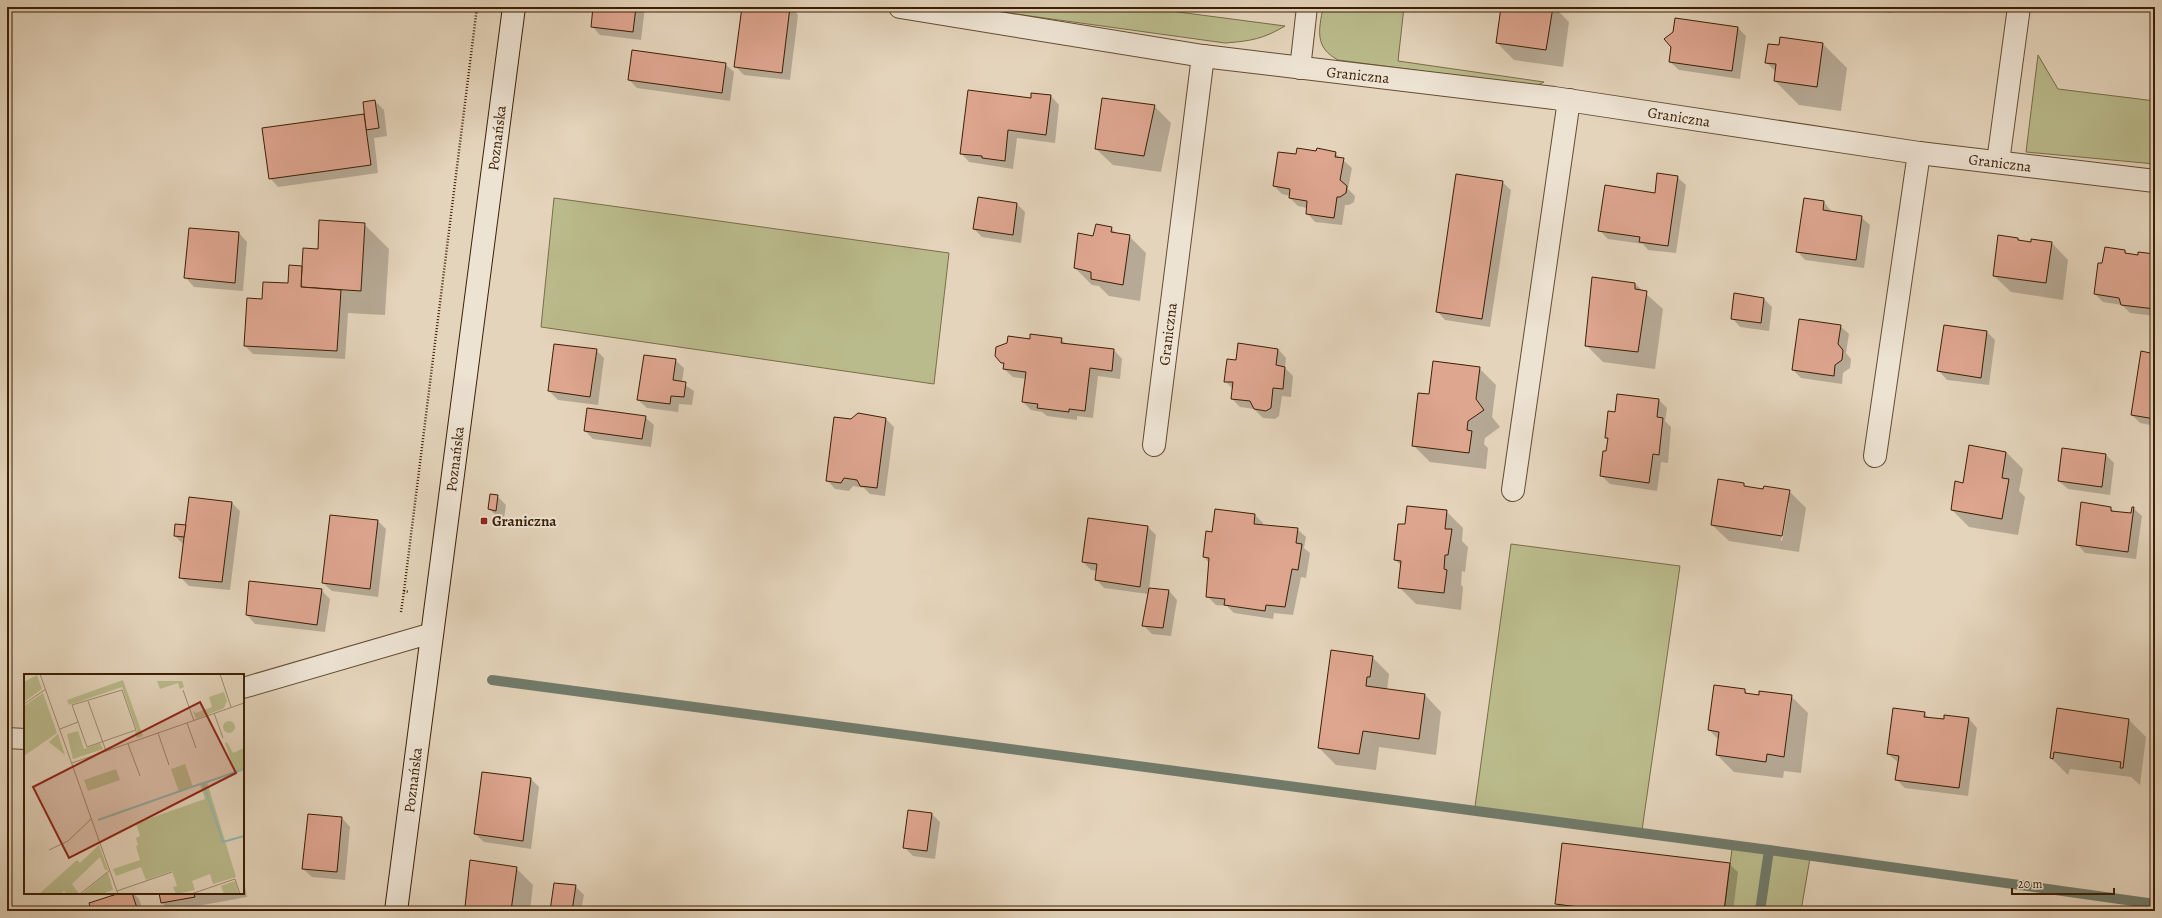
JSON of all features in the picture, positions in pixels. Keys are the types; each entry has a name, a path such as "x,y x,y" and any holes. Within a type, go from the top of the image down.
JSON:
{"street":[{"name":"Poznańska","path":"396,911 514,7"},
{"name":"Graniczna","path":"900,7 936,10 1203,56 1300,69 1569,100 1919,153 2155,181"},
{"path":"1998,162 2019,7"},
{"name":"Graniczna","path":"1154,445 1203,56"},
{"path":"1513,490 1569,100"},
{"path":"1875,456 1919,153"}],"lane":[{"path":"1300,69 1307,7"},
{"path":"244,688 432,632"},
{"path":"7,738 24,739"}],"path":[{"path":"404,591 477,7"}],"green space":[{"path":"965,7 1140,7 1285,26 1256,39 1225,43"},
{"path":"1323,7 1404,7 1398,61 1544,82 1536,86 1338,60 1330,55 1325,49 1320,37 1320,23"},
{"path":"2038,55 2058,89 2155,101 2155,164 2026,152"},
{"path":"554,198 949,253 934,384 541,327"},
{"path":"1511,544 1680,566 1641,837 1474,814"},
{"path":"1732,849 1810,858 1801,911 1724,911"}],"building":[{"path":"593,7 636,7 633,32 591,27"},
{"path":"742,7 790,7 782,73 734,67"},
{"path":"1501,7 1553,7 1546,50 1496,43"},
{"path":"1675,18 1738,27 1732,71 1669,62 1671,47 1664,39 1673,32"},
{"path":"1780,37 1823,43 1817,87 1774,81 1776,64 1765,63 1768,44 1779,45"},
{"path":"632,50 726,63 722,93 628,80"},
{"path":"968,90 1031,98 1031,93 1051,95 1046,135 1008,130 1005,161 982,158 982,156 960,154"},
{"path":"1102,98 1155,105 1144,156 1095,149"},
{"path":"375,100 379,128 366,130 363,102"},
{"path":"364,114 371,165 269,179 262,128"},
{"path":"1297,148 1316,151 1317,148 1336,152 1335,157 1344,158 1340,180 1347,186 1346,193 1340,197 1337,197 1334,218 1306,214 1307,201 1289,198 1290,189 1273,186 1278,152 1296,154"},
{"path":"1657,173 1678,176 1668,246 1639,242 1640,237 1598,231 1605,185 1655,193"},
{"path":"1456,174 1503,181 1482,319 1436,312"},
{"path":"978,197 1017,203 1013,235 973,229"},
{"path":"1804,198 1824,201 1823,210 1862,216 1856,260 1796,252"},
{"path":"319,220 365,223 361,291 301,287 303,248 318,249"},
{"path":"1096,224 1112,227 1111,232 1130,235 1123,285 1091,279 1091,272 1074,268 1078,233 1093,236"},
{"path":"189,228 239,232 235,283 184,278"},
{"path":"1998,235 2018,238 2018,240 2031,242 2031,239 2052,242 2046,283 1993,276"},
{"path":"2105,247 2125,250 2125,253 2138,255 2138,252 2155,254 2155,309 2121,305 2119,298 2094,294 2098,263 2102,263"},
{"path":"289,265 302,266 301,287 341,290 337,351 244,346 247,298 262,299 263,282 288,283"},
{"path":"1592,277 1635,283 1635,289 1647,291 1638,352 1585,346"},
{"path":"1734,293 1764,298 1761,323 1731,319"},
{"path":"1799,319 1841,325 1838,344 1843,350 1842,360 1835,365 1834,376 1792,370"},
{"path":"1944,325 1987,331 1981,378 1937,371"},
{"path":"1030,334 1062,338 1061,343 1114,349 1112,371 1090,368 1085,411 1069,409 1069,412 1037,408 1038,404 1022,402 1026,372 1003,369 1004,363 1001,363 995,356 996,347 1007,343 1008,336 1030,339"},
{"path":"1238,343 1278,349 1276,365 1285,367 1283,389 1273,388 1271,408 1266,411 1254,409 1250,401 1231,399 1233,382 1224,382 1227,359 1236,360"},
{"path":"554,344 597,349 590,397 548,391"},
{"path":"2141,351 2155,354 2155,419 2131,415"},
{"path":"644,355 676,359 673,380 686,382 684,397 671,396 670,404 637,400"},
{"path":"1433,361 1480,367 1476,399 1484,410 1468,421 1467,430 1472,431 1469,453 1412,446 1418,393 1429,394"},
{"path":"1617,394 1659,399 1657,417 1663,418 1659,455 1653,454 1649,483 1600,476 1603,451 1606,451 1608,438 1605,438 1608,411 1615,412"},
{"path":"587,408 646,416 642,439 584,431"},
{"path":"858,413 886,418 877,488 860,486 857,480 844,478 841,483 826,481 834,417 851,419"},
{"path":"1969,445 2006,452 2002,478 2009,479 2002,519 1951,510 1955,481 1963,483"},
{"path":"2062,448 2106,454 2102,487 2058,481"},
{"path":"1718,479 1744,483 1744,486 1763,489 1764,486 1790,490 1782,536 1711,525"},
{"path":"490,494 498,495 496,511 488,509"},
{"path":"189,497 232,502 222,582 179,578"},
{"path":"2081,502 2111,507 2111,511 2131,513 2132,507 2134,507 2128,552 2076,545"},
{"path":"1407,506 1447,510 1445,529 1452,529 1448,555 1445,555 1444,569 1447,570 1444,593 1398,588 1401,561 1394,560 1398,524 1405,524"},
{"path":"1215,509 1255,514 1254,524 1298,528 1296,543 1302,544 1298,570 1292,569 1285,607 1266,605 1265,611 1224,605 1225,599 1206,597 1209,558 1203,557 1206,531 1212,532"},
{"path":"330,515 378,520 370,589 322,583"},
{"path":"1088,518 1148,526 1140,587 1095,580 1097,564 1082,562"},
{"path":"175,524 186,525 184,537 174,536"},
{"path":"249,581 322,589 317,625 246,615"},
{"path":"1149,588 1169,590 1163,628 1142,626"},
{"path":"1331,650 1373,656 1370,677 1367,677 1366,686 1425,694 1419,739 1363,731 1359,754 1318,748"},
{"path":"1714,685 1745,689 1745,693 1759,695 1759,691 1792,695 1784,757 1767,754 1766,762 1716,755 1719,732 1708,730"},
{"path":"1893,708 1925,712 1924,717 1944,719 1944,715 1969,718 1959,788 1895,780 1899,756 1887,754"},
{"path":"2057,708 2129,719 2123,768 2120,768 2121,762 2054,752 2053,759 2050,758"},
{"path":"482,772 531,778 523,841 474,834"},
{"path":"908,810 932,813 927,851 903,848"},
{"path":"308,814 342,817 337,872 302,869"},
{"path":"1562,843 1730,863 1724,911 1611,911 1555,904"},
{"path":"470,860 517,867 511,911 465,907"},
{"path":"554,883 576,885 572,911 550,911"},
{"path":"117,894 132,894 138,911 91,911 89,903"},
{"path":"159,894 194,894 195,897 161,903"}],"waterway":[{"path":"492,680 1769,850 1760,911"},
{"path":"1769,850 2155,904"}],"place":[{"name":"Graniczna","path":"484,521"}]}
